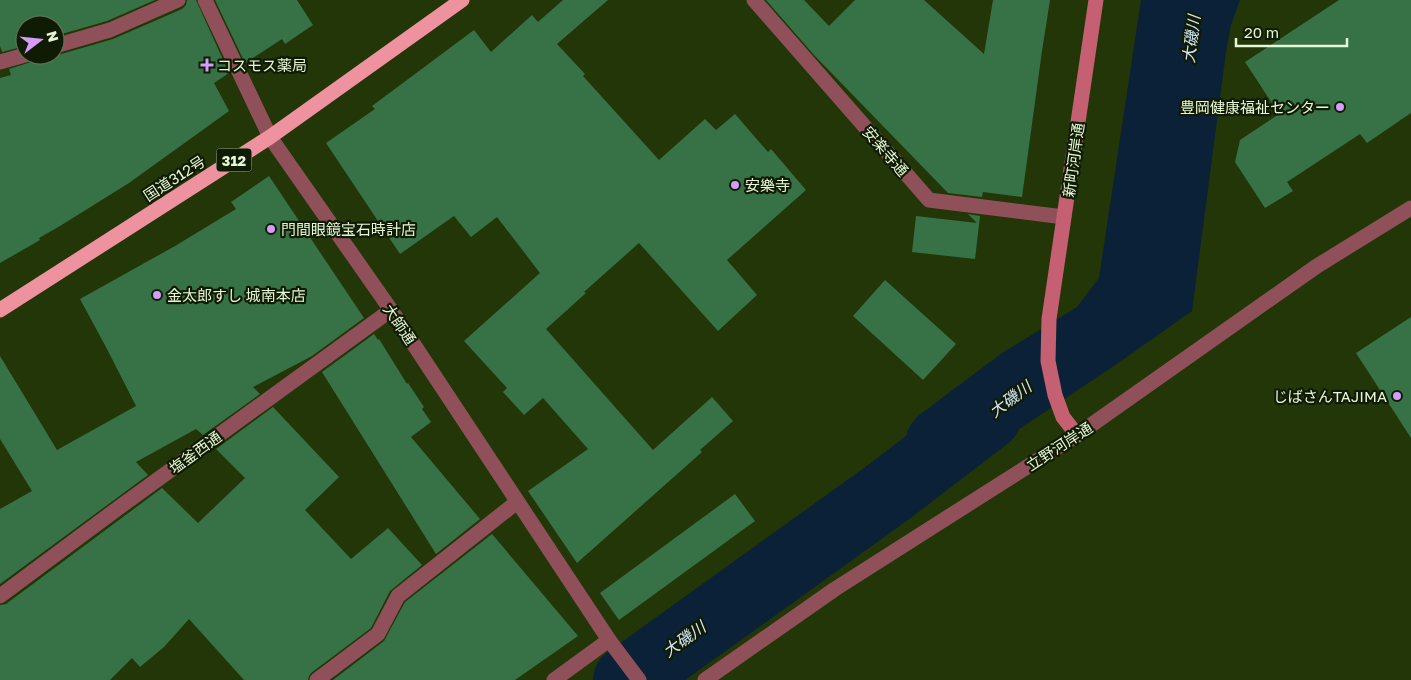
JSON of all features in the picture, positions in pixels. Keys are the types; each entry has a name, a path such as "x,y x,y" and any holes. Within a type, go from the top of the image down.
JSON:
{"highway":[{"name":"国道312号","path":"0,310 270,137 462,0"}],"street":[{"path":"65,43 110,30 178,0"},
{"name":"大師通","path":"205,0 270,137 391,310 609,640 639,680"},
{"name":"安楽寺通","path":"754,0 929,200 1064,217"},
{"name":"新町河岸通","path":"1077,435 1063,417 1055,394 1048,361 1049,319 1096,0"},
{"path":"0,62 15,58"},
{"name":"立野河岸通","path":"705,680 835,589 1077,435 1317,266 1411,208"},
{"name":"塩釜西通","path":"0,596 391,310"},
{"path":"317,680 378,634 398,596 517,502"},
{"path":"554,680 609,640"}],"water":[{"path":"1141,0 1240,0 1231,25 1226,52 1192,311 1111,368 928,490 904,458 906,435 913,421 1002,353 1077,307 1099,278"}],"building":[{"path":"0,0 155,0 107,21 65,33 65,15 15,15 15,49 2,52 0,46"},
{"path":"187,0 196,0 229,73 214,83 229,111 129,183 39,238 40,240 0,263 0,78 11,75 9,69 22,65 65,65 65,53 113,39 182,9 186,5"},
{"path":"215,0 297,0 313,25 285,44 282,39 245,63"},
{"path":"563,0 608,0 557,44 585,74 583,76 659,160 705,119 716,130 735,114 768,152 771,149 806,190 727,260 757,295 718,331 639,243 546,329 653,450 712,397 733,421 700,450 702,452 577,563 528,491 588,449 543,398 524,415 503,392 507,388 464,341 540,273 497,217 471,237 454,216 400,254 326,143 375,109 372,106 474,30 491,52 532,15 538,22"},
{"path":"766,0 804,0 829,26 855,0 924,0 984,54 993,0 1050,0 1022,197 983,192 982,197 948,193 814,55"},
{"name":"豊岡健康福祉センター","path":"1339,0 1411,0 1411,113 1367,143 1360,134 1287,182 1293,191 1265,208 1235,162 1240,140 1279,114 1245,62"},
{"path":"269,176 364,318 312,356 253,387 260,394 203,435 196,429 136,462 148,475 0,584 0,509 32,491 0,439 0,356 57,450 136,406 80,299 175,246 236,209 231,202"},
{"path":"968,214 980,216 975,259 912,252 916,216 977,223"},
{"path":"885,280 956,344 923,380 853,316"},
{"name":"じばさんTAJIMA","path":"1411,317 1411,438 1356,353"},
{"path":"374,334 424,407 422,409 431,422 411,437 480,519 436,554 322,372"},
{"path":"273,407 339,477 305,510 351,559 388,528 422,565 390,591 371,628 311,673 308,680 244,680 189,619 164,647 140,667 132,658 110,680 0,680 0,605 6,604 162,488 198,523 245,478 216,449"},
{"path":"735,494 755,521 619,620 600,593"},
{"path":"492,534 578,636 515,680 333,680 384,641 405,602"}],"waterway":[{"name":"大磯川","path":"627,680 886,494 988,416"}],"place":[{"name":"コスモス薬局","path":"207,65"},
{"name":"豊岡健康福祉センター","path":"1340,107"},
{"name":"安樂寺","path":"735,185"},
{"name":"門間眼鏡宝石時計店","path":"271,229"},
{"name":"金太郎すし 城南本店","path":"157,295"},
{"name":"じばさんTAJIMA","path":"1397,396"}]}
